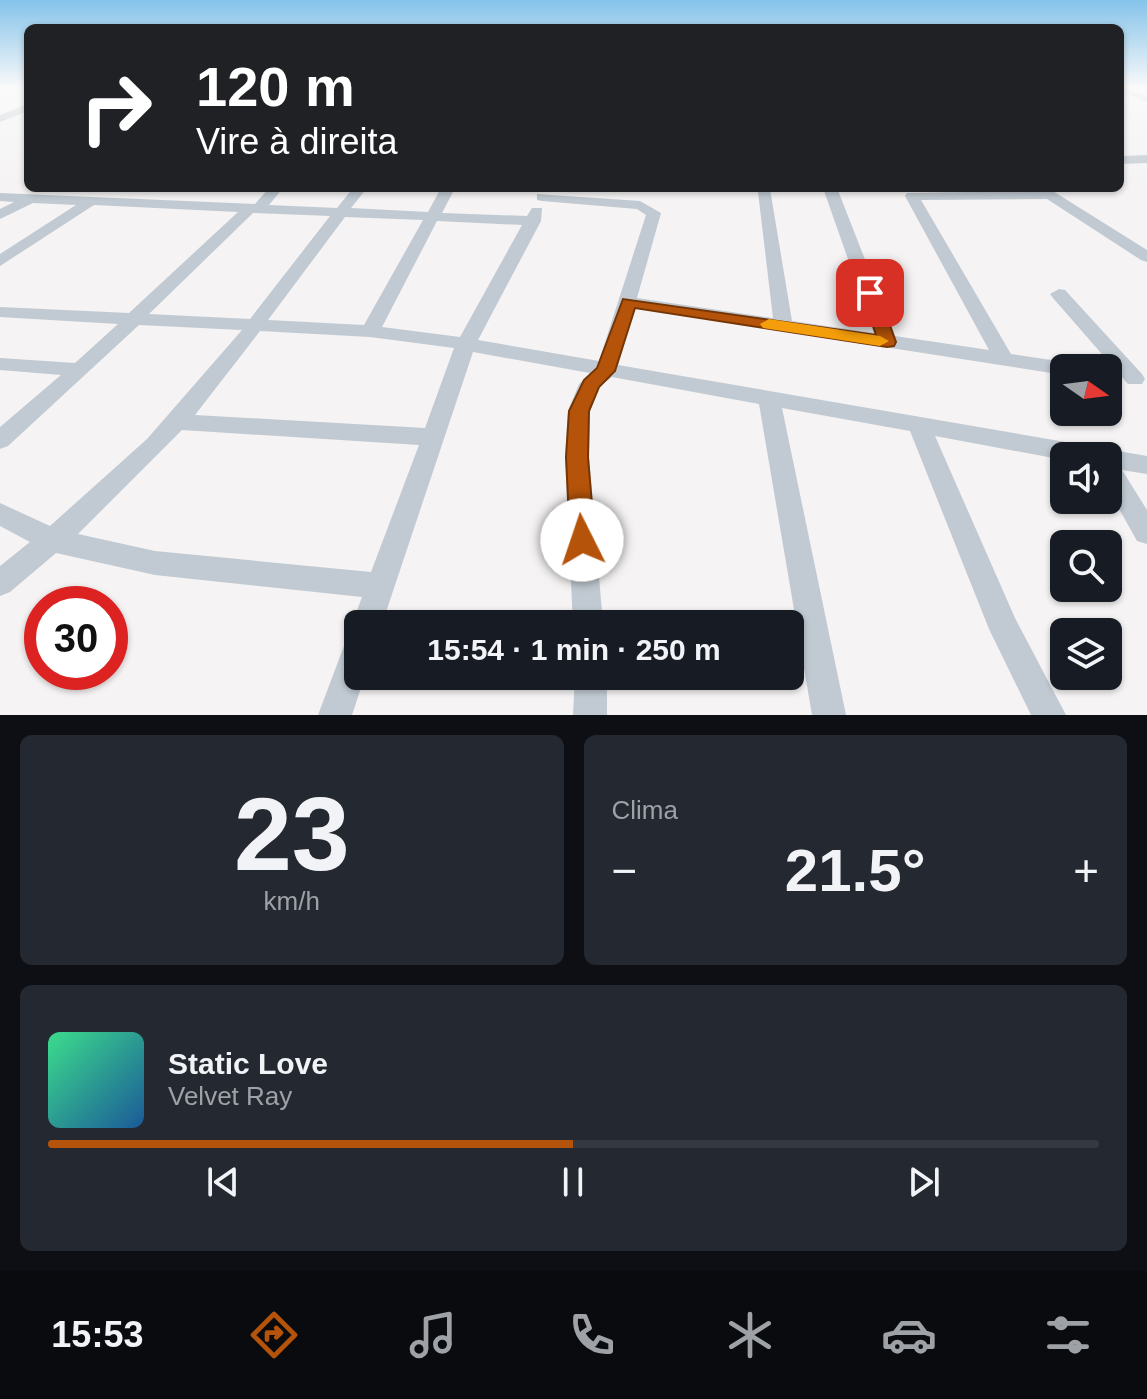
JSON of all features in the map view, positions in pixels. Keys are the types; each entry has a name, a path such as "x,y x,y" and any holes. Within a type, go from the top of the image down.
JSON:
{"street":[{"path":"1124,160 1147,159"},
{"path":"0,440 272,192"},
{"path":"0,583 53,541 176,422 256,325 357,192"},
{"path":"370,331 446,192"},
{"path":"372,610 465,346 534,221 543,192 640,205 654,213 606,371 590,384 579,411 577,457 587,610"},
{"path":"765,192 783,326"},
{"path":"832,192 887,342"},
{"path":"1004,359 912,196 1018,192"},
{"path":"1046,192 1147,257"},
{"path":"0,197 534,221"},
{"path":"0,215 31,198"},
{"path":"0,261 91,201"},
{"path":"1059,294 1141,380"},
{"path":"629,302 1050,366"},
{"path":"0,312 370,331 1050,449"},
{"path":"0,364 80,370"},
{"path":"769,400 829,715"},
{"path":"176,422 433,437"},
{"path":"920,427 1004,629 1049,715"},
{"path":"1122,461 1147,465"},
{"path":"1122,491 1147,533"},
{"path":"0,514 53,541 184,568 380,586"},
{"path":"335,715 344,689"},
{"path":"590,715 591,690"}],"slow traffic":[{"path":"769,324 880,341"}],"route":[{"path":"582,540 577,457 579,411 590,384 606,371 629,302 887,342 870,293"}]}
